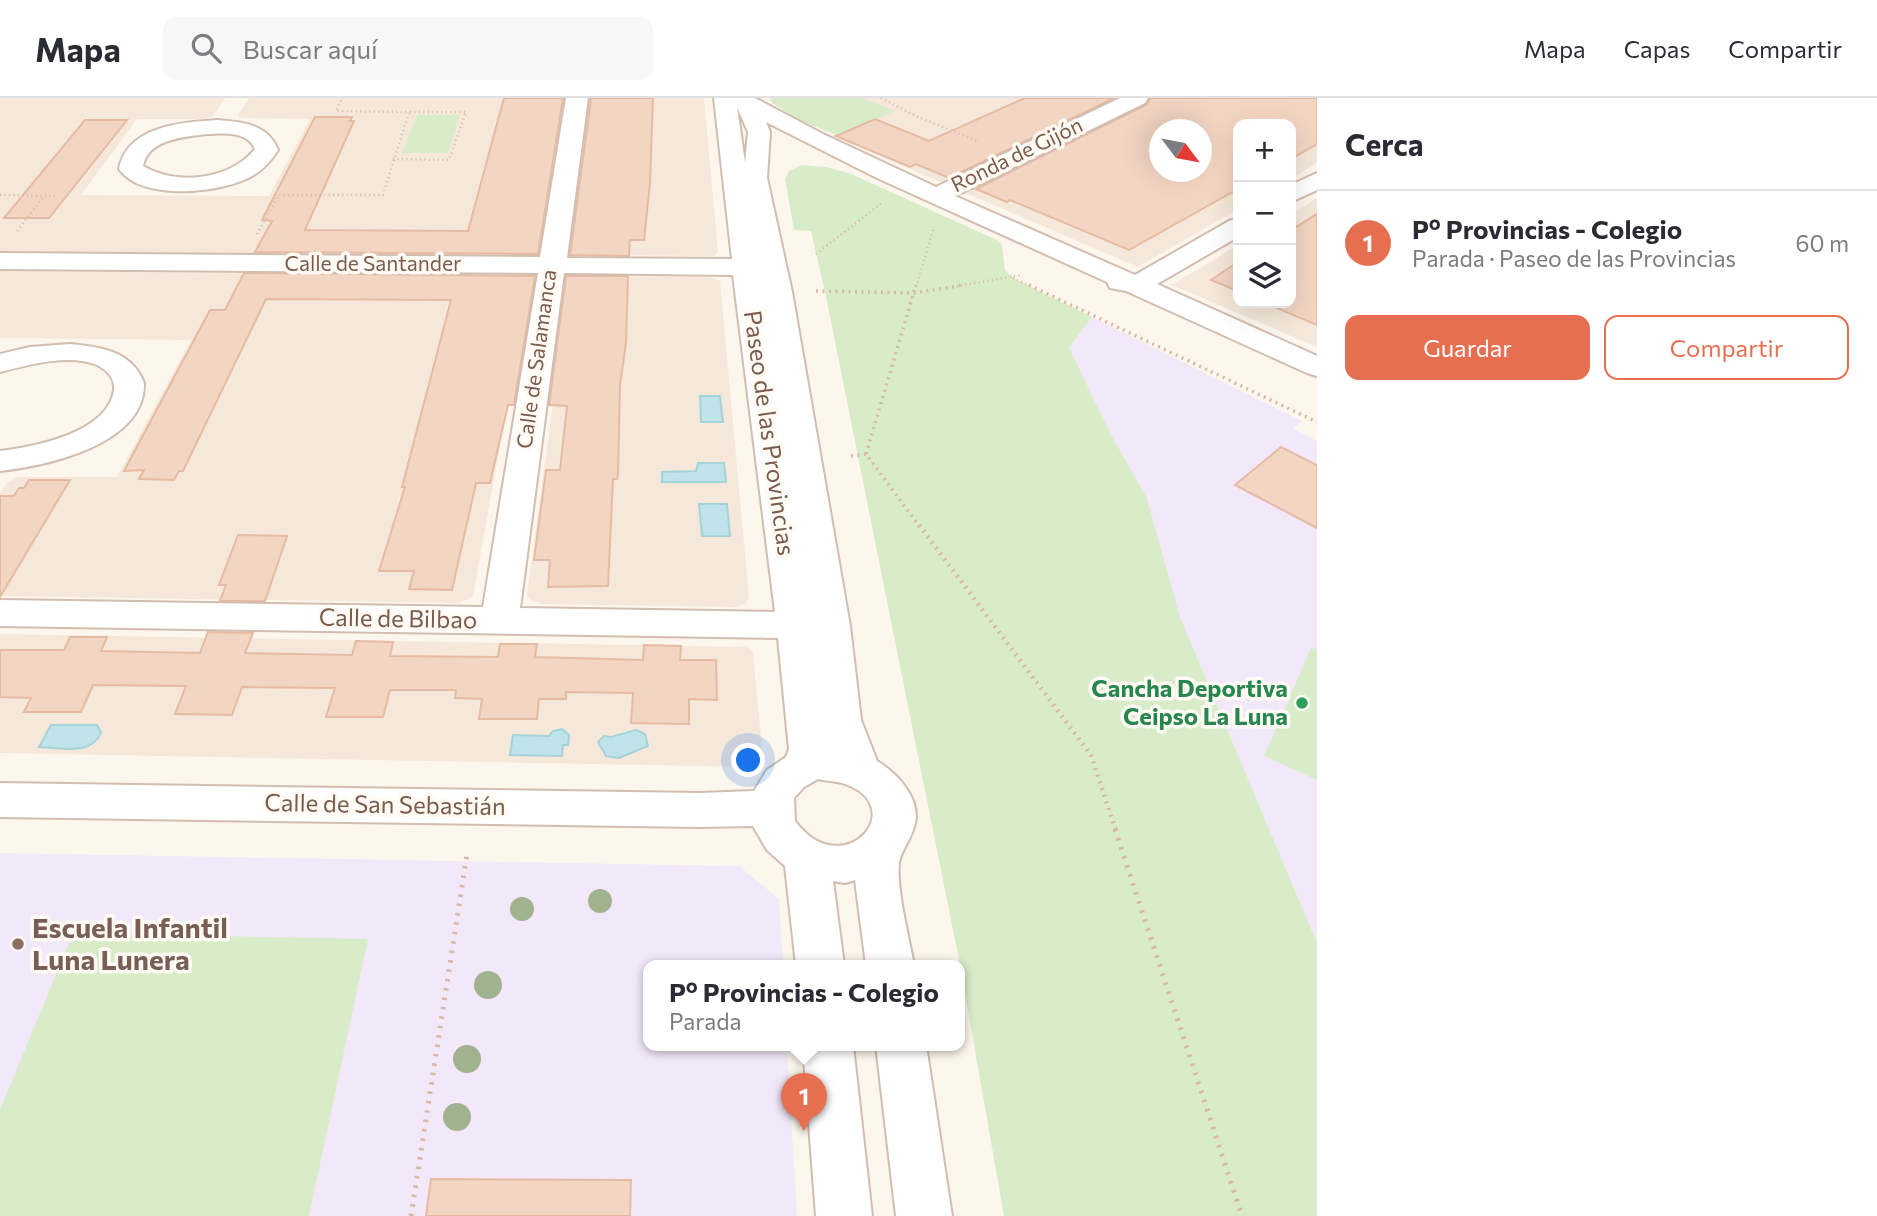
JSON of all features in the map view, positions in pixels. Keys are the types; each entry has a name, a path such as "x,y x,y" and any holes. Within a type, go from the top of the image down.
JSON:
{"street":[{"name":"Calle de Salamanca","path":"500,620 577,98"},
{"name":"Ronda de Gijón","path":"936,196 1137,98"},
{"path":"736,107 743,140 773,156 853,159"},
{"path":"736,107 1139,284 1317,367"},
{"name":"Paseo de las Provincias","path":"736,107 758,132 773,156 778,292 831,626 841,719 859,768"},
{"name":"Paseo de las Provincias","path":"736,107 746,267 797,625 810,749 803,766"},
{"path":"223,117 265,141 267,150 262,160 248,170 192,184 157,182 141,177 131,169 131,159 138,149 153,140 223,117"},
{"path":"1296,192 1317,180"},
{"path":"1060,264 1125,284 1139,284 1233,229"},
{"path":"1018,232 1102,293 1317,394"},
{"name":"Calle de Santander","path":"0,261 746,267"},
{"path":"0,363 41,353 71,352 98,356 118,366 128,380 128,398 116,416 93,434 63,449 27,458 0,461"},
{"name":"Calle de Bilbao","path":"0,613 797,625"},
{"path":"817,763 837,763 859,768 878,781 889,794 896,811 893,836 877,853 862,861 825,863 804,856 787,844 775,827 770,808 773,794 788,775 803,766 817,763"},
{"name":"Calle de San Sebastián","path":"0,800 699,810 770,808"},
{"path":"877,853 877,876 889,960"},
{"path":"804,856 820,960"},
{"path":"829,1051 844,1216"},
{"path":"902,1051 923,1216"}],"path":[{"path":"881,98 916,116 986,145"},
{"path":"393,159 449,160 466,111 409,111"},
{"path":"0,195 55,196"},
{"path":"816,254 881,205 886,197"},
{"path":"866,454 935,222"},
{"path":"816,291 914,293 1021,275"},
{"path":"1013,278 1317,422"},
{"path":"851,456 866,454"},
{"path":"866,454 1091,755 1242,1216"},
{"path":"411,1216 467,854"}],"shaded area":[{"path":"0,98 225,98 213,116 204,119 137,119 81,195 269,196 310,119 240,118 238,115 249,98 568,98 542,253 536,257 0,254"},
{"path":"595,98 704,98 718,252 715,256 577,255"},
{"path":"859,98 1317,98 1317,163 1296,176 1296,119 1233,119 1233,212 1138,267 833,136 891,112"},
{"path":"1317,198 1317,347 1172,285 1233,248 1233,308 1296,308 1296,211"},
{"path":"0,271 528,276 530,278 473,596 460,603 0,596 0,493 7,483 18,477 117,477 191,340 0,338"},
{"path":"579,276 709,277 720,281 749,598 746,604 735,607 541,604 532,601 527,595 570,279"},
{"path":"1092,317 1302,421 1293,429 1317,441 1317,943 1180,617 1147,498 1113,438 1069,348"},
{"path":"0,634 745,647 753,653 763,759 753,767 0,753"},
{"path":"0,853 739,866 779,899 783,960 643,960 643,1051 787,1051 797,1216 0,1216"}],"green space":[{"path":"770,98 861,98 895,111 836,135 797,119 772,103"},
{"path":"417,115 460,115 448,153 402,153"},
{"path":"801,165 826,167 849,173 997,240 1002,245 1005,270 1013,278 1092,317 1069,348 1113,438 1147,498 1180,617 1317,943 1317,1216 1004,1216 965,994 965,960 959,960 825,292 811,231 794,230 785,179 789,171"},
{"name":"Cancha Deportiva Ceipso La Luna","path":"1311,648 1317,650 1317,780 1264,756"},
{"path":"73,933 368,939 309,1216 0,1216 0,1110"}],"water":[{"path":"700,396 720,396 723,422 701,422"},
{"path":"698,463 724,463 726,482 662,482 662,472 696,471"},
{"path":"699,504 727,504 730,536 702,536"},
{"path":"51,725 97,725 101,732 97,740 83,748 39,747"},
{"path":"562,729 569,735 568,745 563,745 562,756 510,755 513,735 549,736 553,731"},
{"path":"636,730 645,734 648,746 619,758 606,756 598,742 604,736 611,737"}],"building":[{"path":"504,98 563,98 538,254 255,252 272,221 262,220 315,117 352,117 350,121 354,121 305,230 468,231"},
{"path":"591,98 653,98 650,183 644,240 630,240 629,256 570,255"},
{"path":"1025,98 1114,98 949,178 916,164 910,167 836,136 875,119 929,141"},
{"path":"1151,98 1317,98 1317,144 1296,156 1296,119 1233,119 1233,192 1129,250 1010,200 1007,202 976,189 1146,105"},
{"path":"85,120 127,120 49,218 4,218"},
{"path":"1317,214 1317,325 1277,308 1296,308 1296,227"},
{"path":"1233,265 1233,289 1211,280"},
{"path":"244,273 535,276 514,405 508,405 490,483 476,483 452,590 409,589 414,571 379,571 405,487 402,487 451,300 266,299 183,471 179,471 174,480 139,479 144,470 124,471 210,310 225,310"},
{"path":"566,276 628,276 626,343 620,385 618,475 617,479 613,479 608,586 548,587 550,560 534,560 546,470 560,470 567,406 549,405"},
{"path":"1281,447 1317,465 1317,528 1235,485"},
{"path":"29,480 70,480 0,597 0,496 14,496"},
{"path":"238,535 287,536 265,601 220,601 226,585 219,585"},
{"path":"208,632 253,633 245,653 352,655 356,641 393,642 390,656 498,657 500,644 537,644 535,657 643,660 644,645 681,646 680,660 716,660 717,700 689,699 689,724 631,723 633,693 566,692 566,699 539,699 537,719 479,719 482,699 455,698 456,690 390,690 383,717 326,717 335,688 242,687 232,715 175,714 186,686 93,685 81,712 24,712 31,698 0,697 0,650 64,650 70,637 107,637 101,651 200,653"},
{"path":"431,1179 631,1180 630,1216 426,1216"}],"place":[{"name":"Cancha Deportiva Ceipso La Luna","path":"1302,703"},
{"name":"Escuela Infantil Luna Lunera","path":"18,944"},
{"name":"Pº Provincias - Colegio","path":"804,1131"}]}
